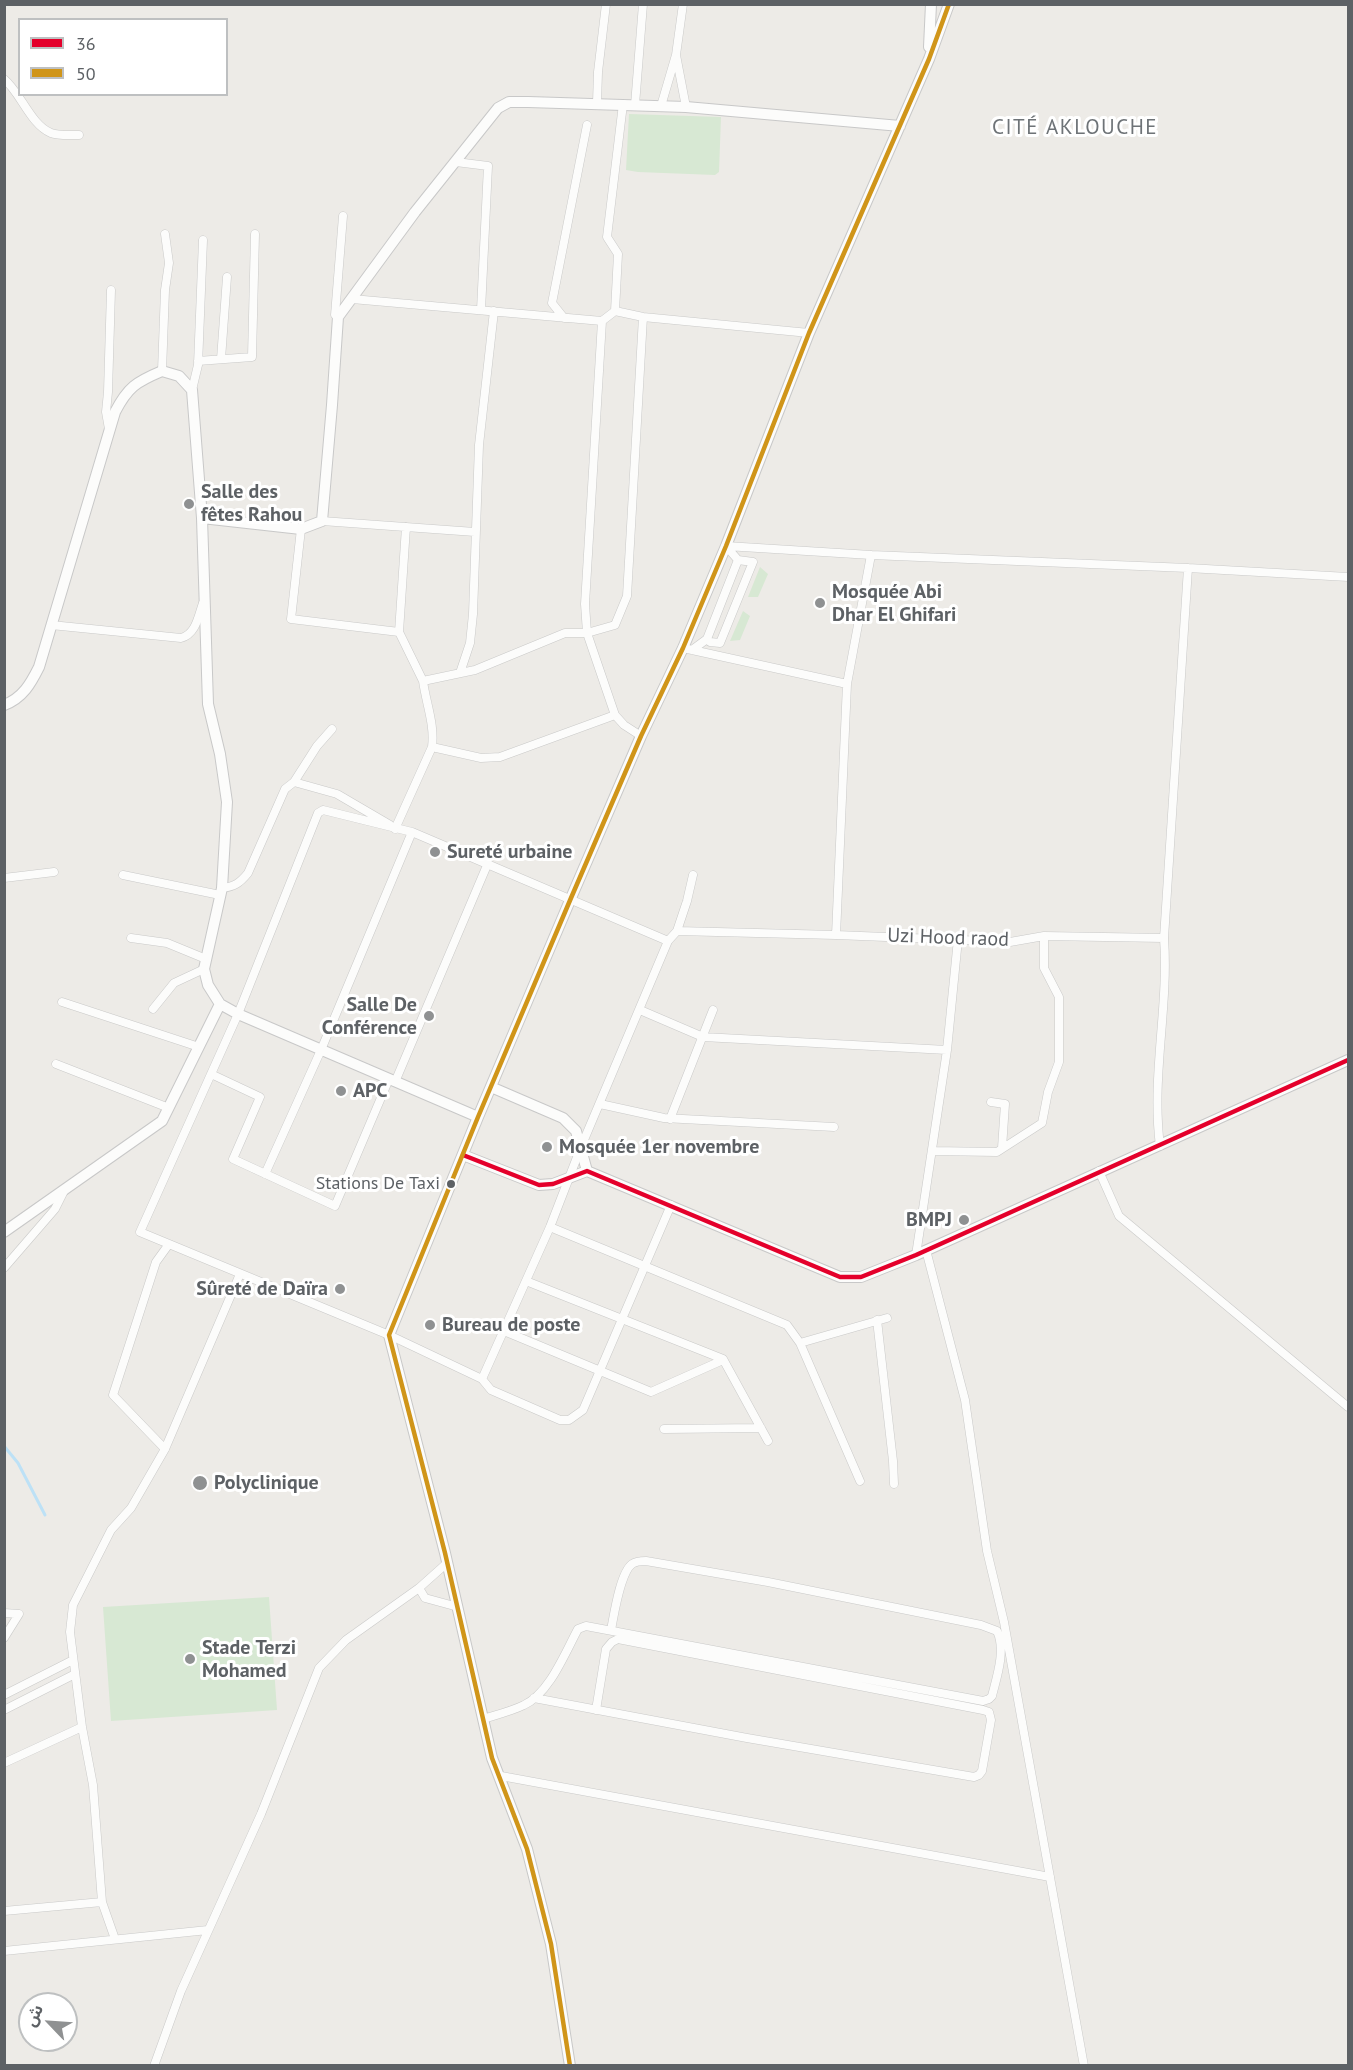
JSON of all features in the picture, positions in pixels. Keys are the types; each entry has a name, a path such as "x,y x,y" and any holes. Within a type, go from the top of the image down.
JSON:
{"main road":[{"path":"929,59 932,4"},
{"path":"570,2066 551,1944 527,1849 501,1776 492,1758 458,1607 389,1335 490,1087 641,736 687,649 809,333 929,59 949,4"},
{"path":"202,518 301,529 322,521 338,317 415,212 498,108 509,102 623,104 686,107 900,126"},
{"path":"4,705 13,702 29,688 39,667 109,430 125,393 142,380 162,371 179,376 192,390 202,518 208,704 220,754 227,802 221,891 205,964 208,985 220,1004 238,1014 478,1117"},
{"path":"4,1232 162,1121 220,1004"},
{"path":"463,1155 539,1185 553,1184 587,1171 840,1277 861,1277 916,1255 1348,1060"},
{"path":"490,1087 563,1118 576,1131 587,1171"}],"street":[{"path":"597,103 598,72 606,4"},
{"path":"635,105 643,4"},
{"path":"661,106 676,55 682,4"},
{"path":"676,55 686,107"},
{"path":"4,80 18,95"},
{"path":"19,96 34,118 51,133 79,135"},
{"path":"352,299 602,321 615,311 618,254 607,237 623,104"},
{"path":"564,318 552,303 587,126"},
{"path":"456,162 488,166 481,310"},
{"path":"338,317 335,315 343,216"},
{"path":"162,371 165,290 170,263 165,234"},
{"path":"198,361 252,357 255,234"},
{"path":"192,390 198,361 202,240"},
{"path":"221,359 227,277"},
{"path":"109,430 106,412 111,290"},
{"path":"615,311 643,317 809,333"},
{"path":"460,673 470,643 473,614 479,445 494,312"},
{"path":"423,681 475,670 565,633 587,633 615,626 627,596 643,317"},
{"path":"602,321 585,604 587,633 615,715 624,725 641,736"},
{"path":"322,521 475,532"},
{"path":"395,829 432,747 434,733 425,702 423,681 399,632 406,527"},
{"path":"301,529 291,619 399,632"},
{"path":"726,546 1348,577"},
{"path":"707,639 720,644 753,562 738,560 726,546"},
{"path":"836,934 847,684 871,555"},
{"path":"687,649 707,639 738,560"},
{"path":"1160,1146 1156,1116 1167,959 1164,938 1188,568"},
{"path":"51,625 181,638 190,636 193,631 204,599"},
{"path":"687,649 847,684"},
{"path":"432,747 481,758 500,757 615,715"},
{"path":"123,874 221,891 242,882 285,789 294,782 317,746 332,729"},
{"path":"294,782 337,794 395,829"},
{"path":"669,941 412,832 323,810 318,813 238,1014 140,1232 389,1335 482,1379 491,1390 560,1420 569,1420 583,1410 671,1205"},
{"path":"265,1174 321,1050 412,832"},
{"path":"211,1074 260,1097 233,1159 335,1206 488,863"},
{"path":"4,878 54,872"},
{"path":"482,1379 550,1227 580,1148 669,941 677,931 693,875"},
{"name":"Uzi Hood raod","path":"677,931 836,934 1010,942 1044,936 1164,938"},
{"path":"932,1151 997,1152 1042,1124 1048,1092 1059,1062 1059,997 1044,968 1044,936"},
{"path":"131,938 167,943 205,964 174,983 153,1009"},
{"path":"916,1255 947,1050 958,939"},
{"path":"62,1002 199,1047"},
{"path":"640,1010 703,1037 947,1050"},
{"path":"670,1119 713,1010"},
{"path":"56,1064 169,1108"},
{"path":"991,1102 1005,1104 1002,1148"},
{"path":"600,1104 670,1119 834,1127"},
{"path":"1100,1171 1119,1216 1348,1407"},
{"path":"4,1268 55,1209 64,1190"},
{"path":"550,1227 787,1325 800,1343 860,1481"},
{"path":"165,1449 113,1395 156,1262 169,1244"},
{"path":"926,1250 965,1400 987,1551 1004,1622 1084,2066"},
{"path":"115,1939 102,1902 93,1785 82,1727 70,1632 73,1605 111,1530 131,1508 165,1449 240,1274"},
{"path":"526,1281 723,1360 768,1441"},
{"path":"800,1343 887,1318"},
{"path":"877,1320 894,1484"},
{"path":"504,1331 651,1392 723,1360"},
{"path":"664,1430 761,1428"},
{"path":"483,1719 524,1705 534,1698 548,1684 578,1629 586,1626 983,1701 992,1696 1002,1643 997,1631 981,1625 768,1582 646,1561 637,1562 627,1569 623,1577 611,1630"},
{"path":"154,2066 181,1991 261,1814 319,1668 346,1640 419,1588 447,1563"},
{"path":"419,1588 425,1598 458,1607"},
{"path":"4,1613 19,1614 4,1638"},
{"path":"534,1698 596,1710 747,1738 974,1777 982,1771 991,1720 989,1712 982,1710 618,1639 606,1649 596,1710"},
{"path":"4,1695 73,1660"},
{"path":"4,1710 75,1674"},
{"path":"4,1763 82,1727"},
{"path":"501,1776 1050,1877"},
{"path":"4,1911 102,1902"},
{"path":"4,1951 208,1930"}],"green space":[{"path":"629,114 721,117 719,172 715,175 626,170"},
{"path":"760,567 768,574 758,597 748,597"},
{"path":"743,611 750,616 740,640 730,641"},
{"name":"Stade Terzi Mohamed","path":"269,1597 277,1710 111,1721 103,1607"}],"waterway":[{"path":"4,1446 18,1463 45,1515"}],"transit line":[{"name":"50","path":"570,2066 551,1944 527,1849 492,1758 445,1553 389,1335 571,898 726,546 809,333 929,59 949,4"},
{"name":"36","path":"463,1155 539,1185 553,1184 587,1171 840,1277 861,1277 916,1255 1348,1060"}],"place":[{"name":"Salle des fêtes Rahou","path":"189,504"},
{"name":"Mosquée Abi Dhar El Ghifari","path":"820,603"},
{"name":"Sureté urbaine","path":"435,852"},
{"name":"Salle De Conférence","path":"429,1016"},
{"name":"APC","path":"341,1091"},
{"name":"Mosquée 1er novembre","path":"547,1147"},
{"name":"Stations De Taxi","path":"451,1184"},
{"name":"BMPJ","path":"964,1220"},
{"name":"Sûreté de Daïra","path":"340,1289"},
{"name":"Bureau de poste","path":"430,1325"},
{"name":"Polyclinique","path":"200,1483"},
{"name":"Stade Terzi Mohamed","path":"190,1659"}],"district":[{"name":"CITÉ AKLOUCHE","path":"1075,128"}]}
